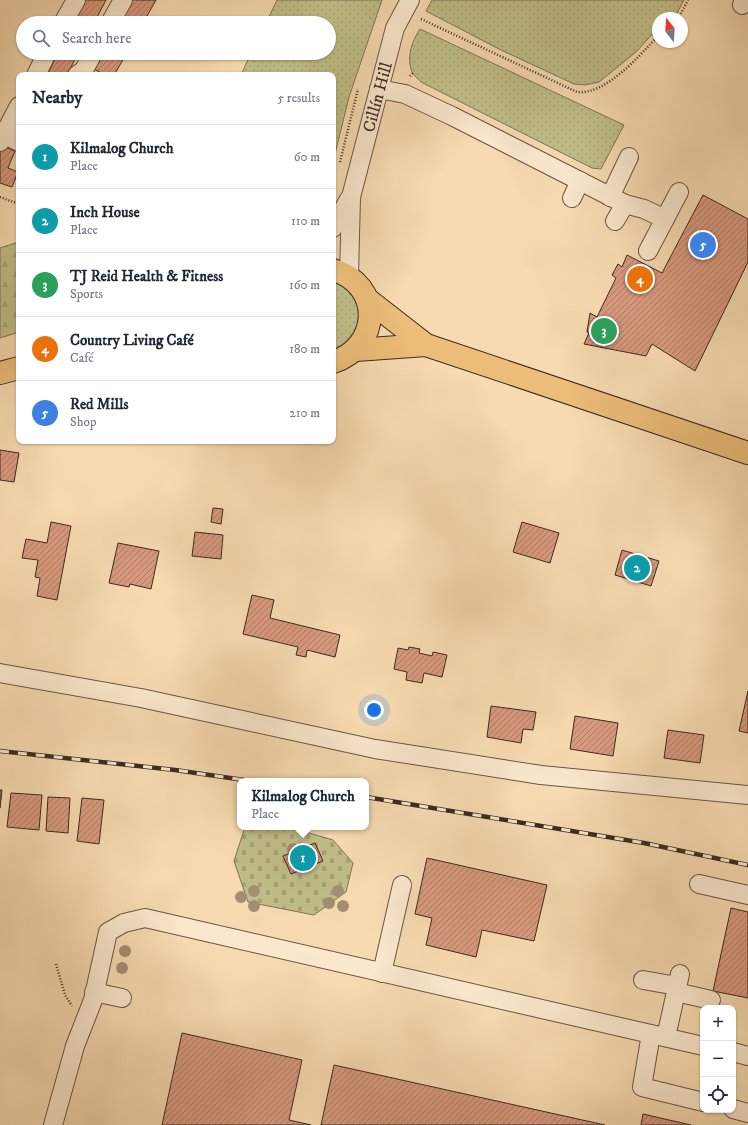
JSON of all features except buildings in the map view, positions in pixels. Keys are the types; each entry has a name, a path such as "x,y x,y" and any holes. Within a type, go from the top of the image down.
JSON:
{"main road":[{"path":"336,361 344,358 356,350 364,339 369,326 370,312 367,299 360,286 341,273"},
{"path":"367,299 426,345 748,453"},
{"path":"356,350 426,345"},
{"path":"0,373 16,369"}],"street":[{"path":"67,16 76,0"},
{"path":"114,16 122,0"},
{"name":"Cillín Hill","path":"341,273 351,197 395,28 407,6"},
{"path":"38,72 44,60"},
{"path":"81,72 84,70 89,60"},
{"path":"379,89 405,94 452,116 618,201 644,209 665,219"},
{"path":"8,139 16,115"},
{"path":"615,221 618,201 629,157"},
{"path":"572,198 580,181"},
{"path":"648,251 679,192"},
{"name":"Cillín Hill","path":"336,223 351,197"},
{"path":"0,673 141,698 374,749 541,775 748,795"},
{"path":"700,884 748,895"},
{"path":"382,973 402,885"},
{"path":"53,1125 75,1046 93,996 108,932 124,922 145,918 700,1045"},
{"path":"643,980 678,984 711,1000"},
{"path":"678,984 642,1087 700,1101"},
{"path":"93,996 121,1002"},
{"path":"736,1053 748,1056"},
{"path":"736,1110 748,1113"}],"path":[{"path":"682,12 688,0"},
{"path":"407,6 577,92 586,93 611,81 652,42"},
{"path":"410,76 414,72"},
{"path":"0,198 16,203"},
{"path":"56,964 65,995 75,1008"}],"green space":[{"path":"277,0 382,0 349,97 336,150 336,72 242,72 248,60 336,60 336,16 269,16"},
{"path":"432,0 684,0 678,12 652,12 652,35 636,52 599,82 585,85 574,84 501,50 426,11"},
{"path":"420,29 624,125 601,169 592,168 421,82 415,76 410,64 410,54 415,38"},
{"path":"16,243 16,333 0,338 0,248"},
{"path":"336,283 343,286 350,292 361,309 354,338 336,349"},
{"path":"244,830 299,830 333,840 353,863 346,892 314,915 248,902 234,861"}],"railway":[{"path":"0,751 175,770 237,779"},
{"path":"369,797 644,843 748,865"}],"place":[{"name":"Red Mills","path":"703,245"},
{"name":"Country Living Café","path":"640,279"},
{"name":"TJ Reid Health & Fitness","path":"604,331"},
{"name":"Inch House","path":"637,568"},
{"name":"Kilmalog Church","path":"303,858"}]}
